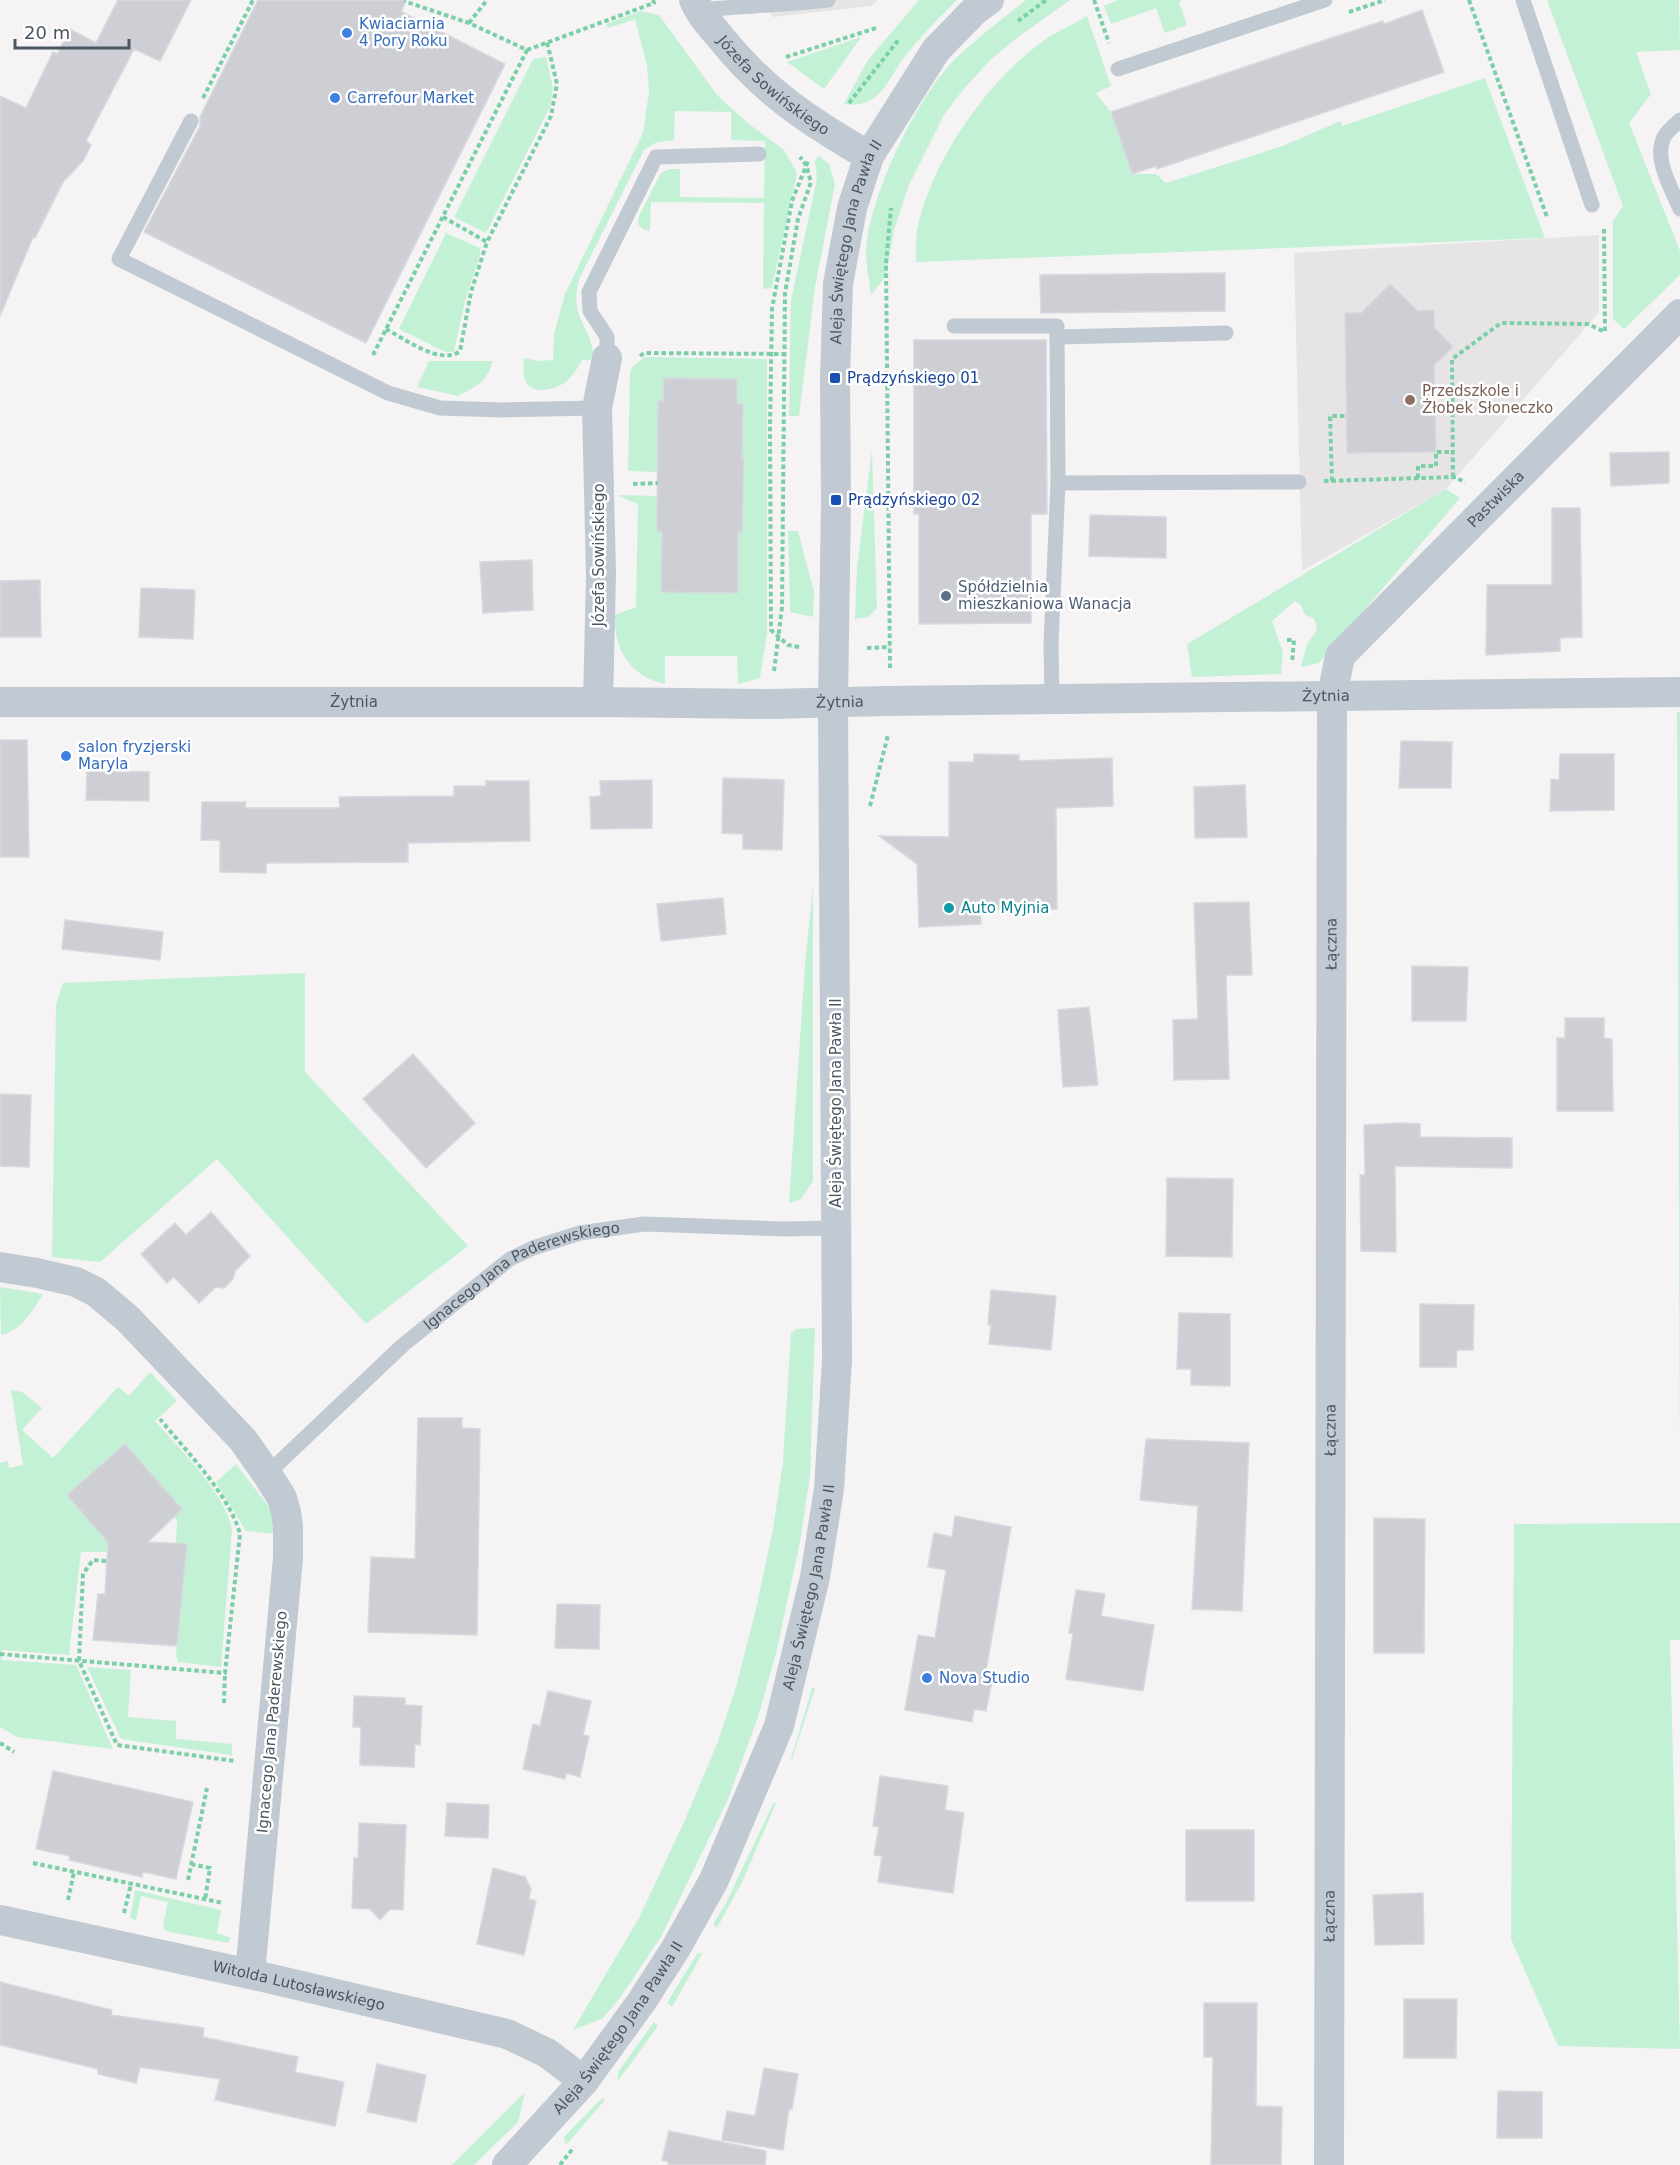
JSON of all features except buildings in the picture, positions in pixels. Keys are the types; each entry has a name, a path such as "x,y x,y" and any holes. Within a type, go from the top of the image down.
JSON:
{"street":[{"name":"Aleja Świętego Jana Pawła II","path":"507,2165 584,2081 676,1948 714,1880 779,1726 815,1577 829,1489 837,1360 833,703 835,378 838,284 852,208 869,156 936,50 974,11 989,0"},
{"name":"Józefa Sowińskiego","path":"696,5 733,53 765,87 827,132 869,156"},
{"name":"Pastwiska","path":"1332,696 1340,656 1680,314"},
{"name":"Józefa Sowińskiego","path":"598,702 601,575 597,408 620,359"},
{"name":"Żytnia","path":"0,702 598,702 772,705 1052,699 1680,692"},
{"name":"Łączna","path":"1329,2165 1332,696"},
{"name":"Ignacego Jana Paderewskiego","path":"0,1267 37,1272 66,1280 96,1292 128,1318 243,1440 282,1498 288,1526 288,1558 250,1974"},
{"name":"Witolda Lutosławskiego","path":"0,1920 250,1974 507,2034 548,2053 584,2081"}],"lane":[{"path":"696,5 800,4 828,0"},
{"path":"1118,69 1325,0"},
{"path":"1523,0 1592,205"},
{"path":"1680,120 1664,136 1660,150 1662,166 1680,209"},
{"path":"191,121 119,259 388,393 440,408 501,410 597,408"},
{"path":"620,359 590,311 589,292 656,157 759,154"},
{"path":"954,326 1057,326 1058,483 1051,643 1052,699"},
{"path":"1057,337 1226,333"},
{"path":"1058,483 1299,482"},
{"name":"Ignacego Jana Paderewskiego","path":"267,1474 402,1345 510,1259 533,1248 580,1233 644,1224 783,1229 837,1228"}],"path":[{"path":"191,121 253,0"},
{"path":"469,23 487,0"},
{"path":"360,379 527,50 654,3 653,0"},
{"path":"1010,27 1046,0"},
{"path":"1469,0 1547,217"},
{"path":"404,1 414,2 469,23 527,50"},
{"path":"777,60 876,28"},
{"path":"386,329 438,356 454,356 460,351 471,292 487,242 551,116 557,84 547,42"},
{"path":"774,672 782,607 785,293 798,219 811,182 806,165 794,149"},
{"path":"806,647 789,645 771,630 771,354 772,309 792,201 810,158"},
{"path":"890,678 886,263 891,205"},
{"path":"1592,205 1604,220 1605,332"},
{"path":"443,217 487,242"},
{"path":"1454,477 1452,359 1501,323 1588,324 1605,332 1632,362"},
{"path":"620,359 644,353 785,354"},
{"path":"1332,481 1330,416 1347,416"},
{"path":"1418,478 1418,466 1436,466 1436,452 1453,452"},
{"path":"1299,482 1454,477 1492,503"},
{"path":"622,484 658,483"},
{"path":"1287,640 1294,640"},
{"path":"861,648 890,647"},
{"path":"160,1419 213,1483 237,1523 240,1534 225,1673 224,1703"},
{"path":"106,1561 93,1560 83,1574 79,1661 117,1745 269,1764"},
{"path":"0,1654 225,1673"},
{"path":"0,1743 14,1752"},
{"path":"188,1880 207,1788"},
{"path":"33,1863 202,1900 210,1868 191,1864"},
{"path":"68,1903 74,1872"},
{"path":"124,1915 131,1884"}],"shaded area":[{"path":"762,0 878,0 871,6 773,17"},
{"name":"Przedszkole i Żłobek Słoneczko","path":"1599,235 1599,312 1446,489 1302,571 1294,253"}],"green space":[{"path":"919,0 957,0 903,59 876,96 861,104 844,104 868,60"},
{"path":"1026,0 1070,0 991,59 944,115 908,187 894,230 886,276 871,295 866,247 872,218 889,168 914,116 928,93 958,56"},
{"path":"1118,0 1182,0 1179,2 1187,25 1165,33 1156,8 1111,24 1104,6"},
{"path":"1547,0 1679,0 1680,50 1636,52 1651,94 1629,123 1680,251 1680,275 1624,329 1613,319 1613,221 1623,206"},
{"path":"641,11 659,15 717,95 749,124 784,150 797,173 772,288 763,289 764,203 651,202 650,231 638,224 639,216 661,173 669,169 680,169 680,197 764,198 765,141 731,140 731,112 675,111 674,140 657,142 644,150 579,279 577,308 594,357 587,361 582,359 571,376 561,385 549,389 535,389 529,386 525,379 524,358 538,361 553,360 554,334 565,294 643,133 649,91 647,66 635,19 608,28 606,24"},
{"path":"1087,16 1111,86 1096,93 1111,112 1132,174 1156,174 1166,183 1283,146 1340,121 1342,126 1485,78 1545,238 916,262 917,231 927,196 951,146 966,122 1002,77 1022,58 1043,41"},
{"path":"861,37 824,89 787,62"},
{"path":"546,57 553,88 550,107 486,233 454,217 533,59"},
{"path":"819,156 829,164 835,184 815,287 799,416 789,416 791,300 817,179 815,161"},
{"path":"446,233 480,248 454,352 445,352 399,329"},
{"path":"645,357 767,359 767,633 760,678 738,684 737,656 665,656 665,684 643,675 634,668 626,660 617,639 615,615 636,607 638,504 617,495 658,496 657,531 662,532 662,592 738,593 736,533 742,533 744,459 737,458 743,404 737,404 737,379 664,378 658,472 628,471 630,372 633,366"},
{"path":"429,361 492,361 488,374 475,386 458,396 417,387"},
{"path":"872,450 877,608 868,617 855,619 857,568"},
{"path":"1446,489 1460,498 1319,663 1301,667 1307,644 1317,630 1314,618 1305,615 1301,605 1295,601 1272,621 1283,652 1281,674 1192,677 1187,644"},
{"path":"788,531 798,531 814,592 813,617 790,612"},
{"path":"1677,712 1680,712 1680,1461"},
{"path":"813,886 813,1181 801,1199 789,1203 805,964"},
{"path":"305,973 305,1072 468,1246 366,1324 217,1159 100,1262 52,1257 56,1005 63,983"},
{"path":"0,1287 43,1294 21,1324 1,1335"},
{"path":"815,1328 810,1476 800,1542 777,1649 759,1714 728,1799 662,1935 620,1998 603,2018 573,2030 639,1918 685,1820 717,1744 736,1687 773,1529 783,1462 791,1333 796,1329"},
{"path":"150,1372 177,1401 155,1421 212,1487 228,1516 232,1530 221,1667 178,1662 176,1654 187,1545 176,1544 177,1521 174,1517 181,1509 125,1444 68,1495 108,1542 107,1552 81,1552 69,1655 2,1650 2,1660 76,1665 113,1749 17,1737 0,1727 0,1463 8,1461 9,1468 23,1465 11,1390 22,1392 42,1408 22,1430 53,1458 118,1387 129,1396"},
{"path":"236,1464 275,1515 275,1534 246,1531 216,1482"},
{"path":"1680,1523 1680,1640 1670,1640 1680,2049 1558,2046 1511,1939 1514,1524"},
{"path":"87,1667 131,1670 128,1717 176,1721 176,1739 232,1744 232,1755 121,1739"},
{"path":"812,1688 815,1688 792,1760 791,1759"},
{"path":"774,1802 776,1803 742,1882 717,1928 713,1924 726,1903"},
{"path":"135,1890 221,1910 217,1933 231,1938 228,1943 165,1931 163,1925 168,1902 141,1896 136,1920 130,1918"},
{"path":"703,1952 672,2007 667,2003 697,1954"},
{"path":"654,2022 658,2026 618,2081 618,2072"},
{"path":"525,2092 518,2122 474,2165 452,2165"},
{"path":"602,2098 605,2100 566,2145 564,2137"}],"place":[{"name":"Kwiaciarnia 4 Pory Roku","path":"347,33"},
{"name":"Carrefour Market","path":"335,98"},
{"name":"Prądzyńskiego 01","path":"835,378"},
{"name":"Przedszkole i Żłobek Słoneczko","path":"1410,400"},
{"name":"Prądzyńskiego 02","path":"836,500"},
{"name":"Spółdzielnia mieszkaniowa Wanacja","path":"946,596"},
{"name":"salon fryzjerski Maryla","path":"66,756"},
{"name":"Auto Myjnia","path":"949,908"},
{"name":"Nova Studio","path":"927,1678"}]}
